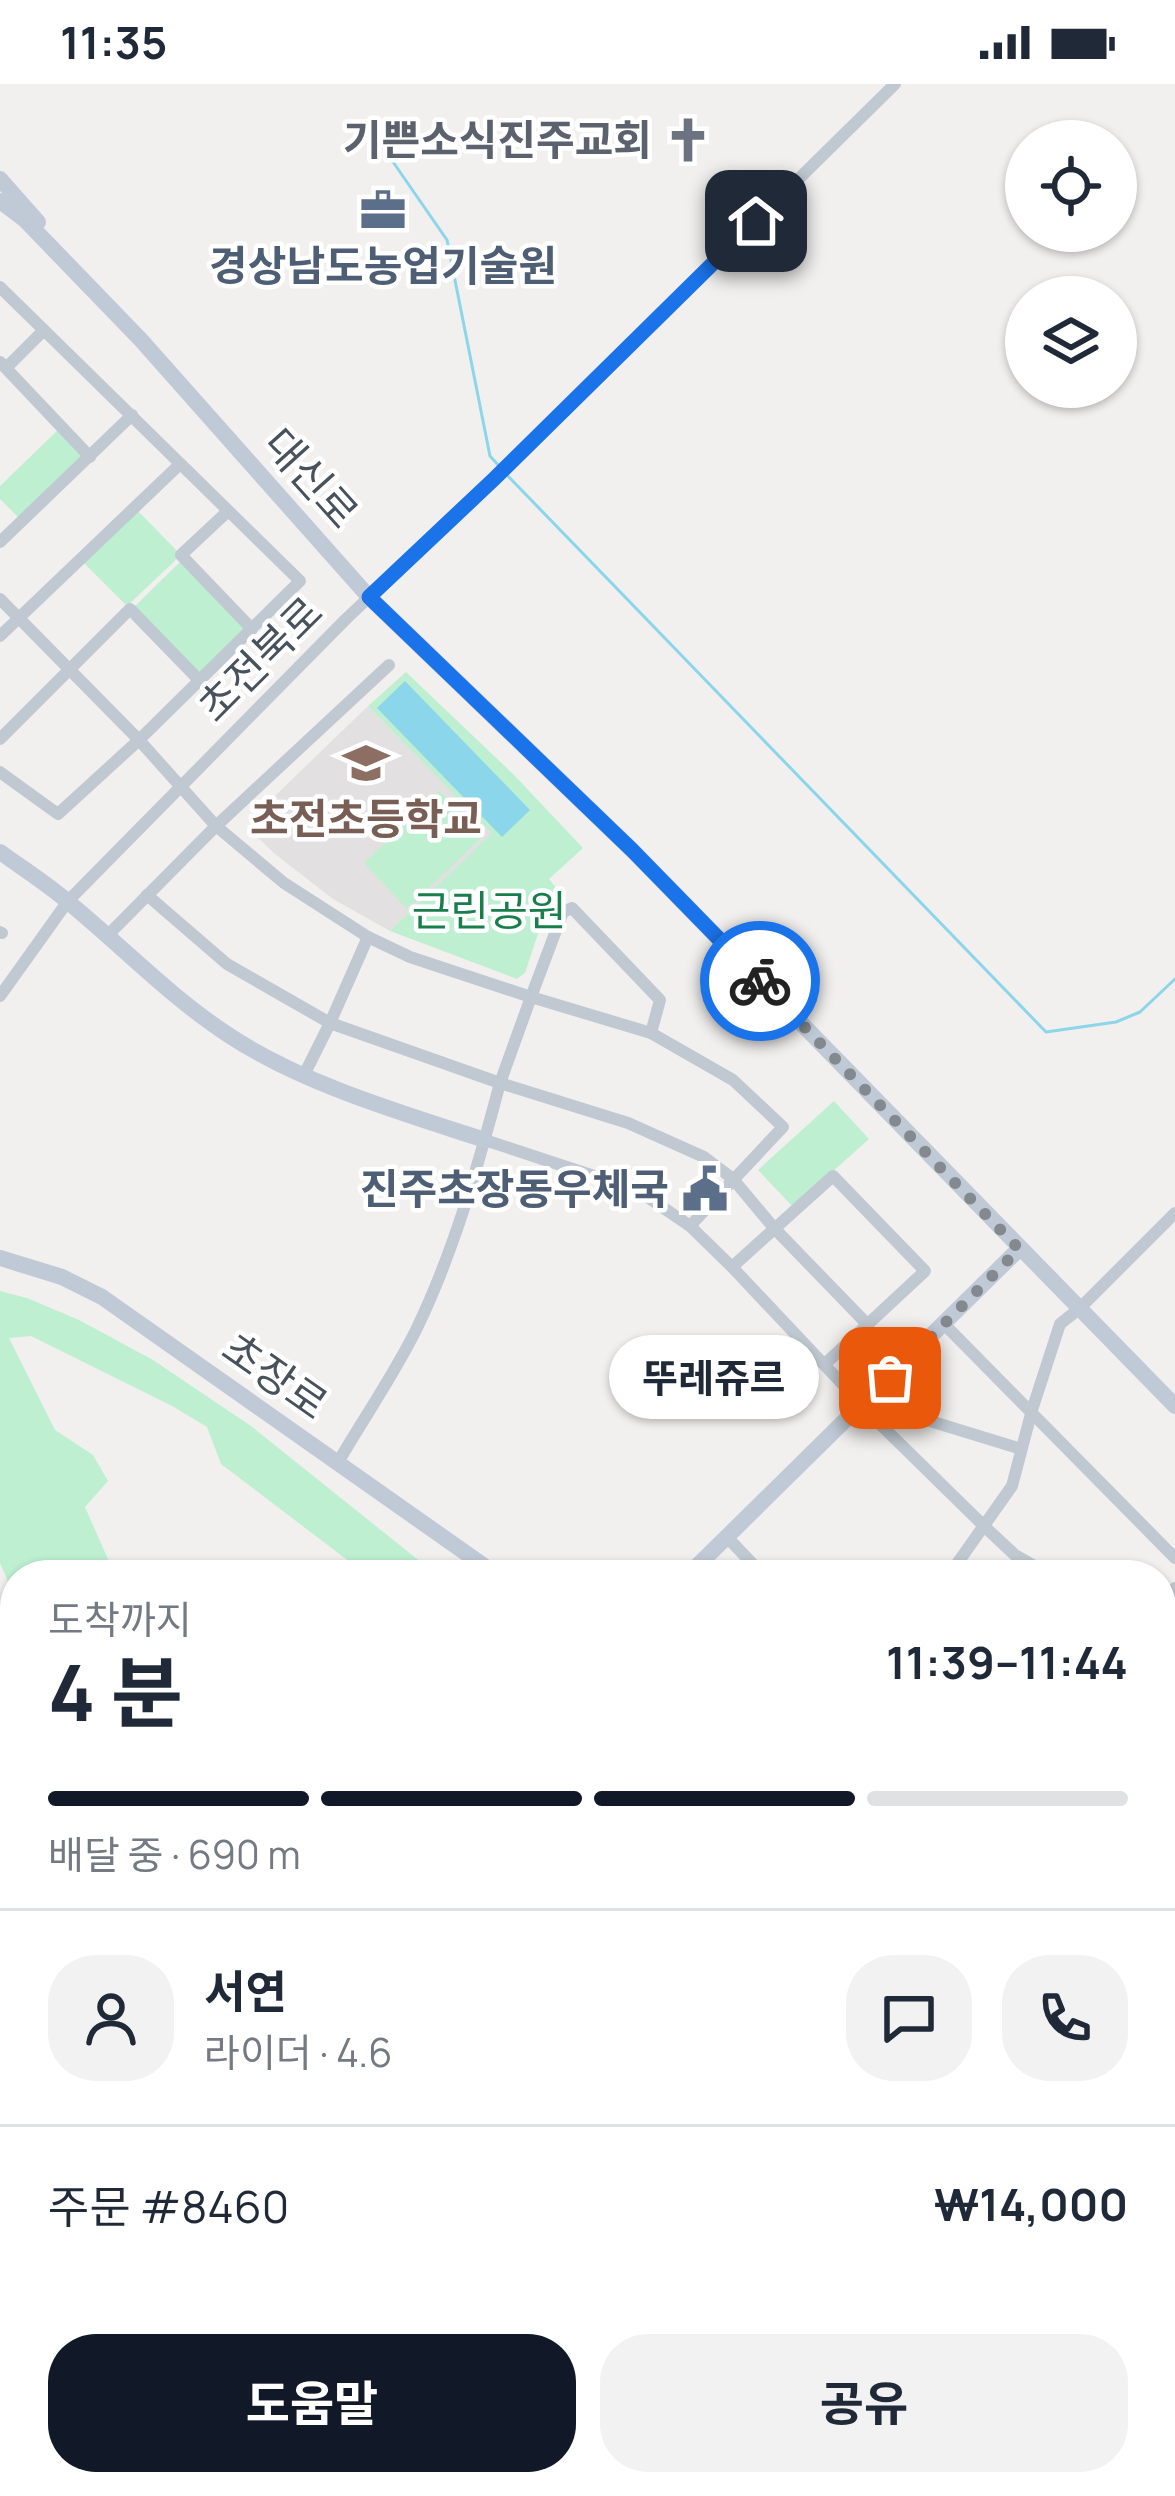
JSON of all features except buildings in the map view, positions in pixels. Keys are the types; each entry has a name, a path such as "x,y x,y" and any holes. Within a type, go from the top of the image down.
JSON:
{"street":[{"name":"초전북로","path":"0,996 68,901 369,597 895,84"},
{"path":"0,179 35,218 49,245"},
{"name":"대신로","path":"4,207 49,245 141,340 369,597 632,850 1175,1406"},
{"path":"0,286 299,581 58,814 0,772"},
{"path":"44,330 3,365 90,457"},
{"path":"0,542 132,416"},
{"path":"0,636 179,465"},
{"path":"228,511 182,555 252,629"},
{"path":"0,599 216,826 284,883 368,937 410,957 651,1034 733,1080 784,1127 689,1226"},
{"path":"0,739 130,609 200,681"},
{"path":"107,937 216,826 389,665"},
{"path":"0,853 68,901 162,987 232,1038 304,1075 395,1111 649,1198 689,1226 732,1267 862,1406 1024,1560"},
{"path":"147,895 227,964 330,1024 628,1123 704,1157 733,1179 868,1325"},
{"path":"337,1464 433,1293 500,1083 563,912 572,908 660,1000 651,1034"},
{"path":"304,1075 368,937"},
{"path":"732,1267 832,1176 925,1270 826,1364"},
{"path":"960,1560 1012,1486 1060,1324 1175,1213"},
{"path":"703,1560 1019,1249"},
{"name":"초장로","path":"0,1258 62,1276 102,1297 475,1560"},
{"path":"944,1324 1175,1558"},
{"path":"882,1426 895,1413 904,1413 1021,1449"},
{"path":"727,1537 749,1560"}],"shaded area":[{"name":"초전초등학교","path":"368,706 493,833 390,931 333,899 250,830 251,819"}],"green space":[{"path":"60,428 88,456 22,521 0,499 0,486"},
{"path":"135,508 181,555 127,606 81,560"},
{"path":"180,562 244,629 200,674 134,607"},
{"name":"근린공원","path":"406,672 583,848 549,879 556,888 525,973 517,979 390,931 492,833 368,706"},
{"path":"439,791 483,836 407,909 364,863"},
{"path":"834,1101 869,1139 793,1207 758,1170"},
{"path":"0,1291 79,1320 153,1360 251,1426 418,1560 347,1560 221,1464 207,1427 31,1336 9,1338 55,1430 93,1455 108,1481 85,1507 108,1560 0,1560"}],"water":[{"path":"405,681 530,810 502,837 377,708"}],"waterway":[{"path":"373,133 447,240 490,456 500,467"},
{"path":"506,474 1046,1032 1116,1022 1140,1012 1175,979"}],"way so far":[{"path":"760,981 1019,1249 890,1378"}],"place":[{"name":"기쁜소식진주교회","path":"688,140"},
{"name":"경상남도농업기술원","path":"383,210"},
{"name":"초전초등학교","path":"366,763"},
{"name":"진주초장동우체국","path":"705,1189"},
{"name":"뚜레쥬르","path":"890,1378"}],"route":[{"path":"756,221 369,597 632,850 760,981"}]}
